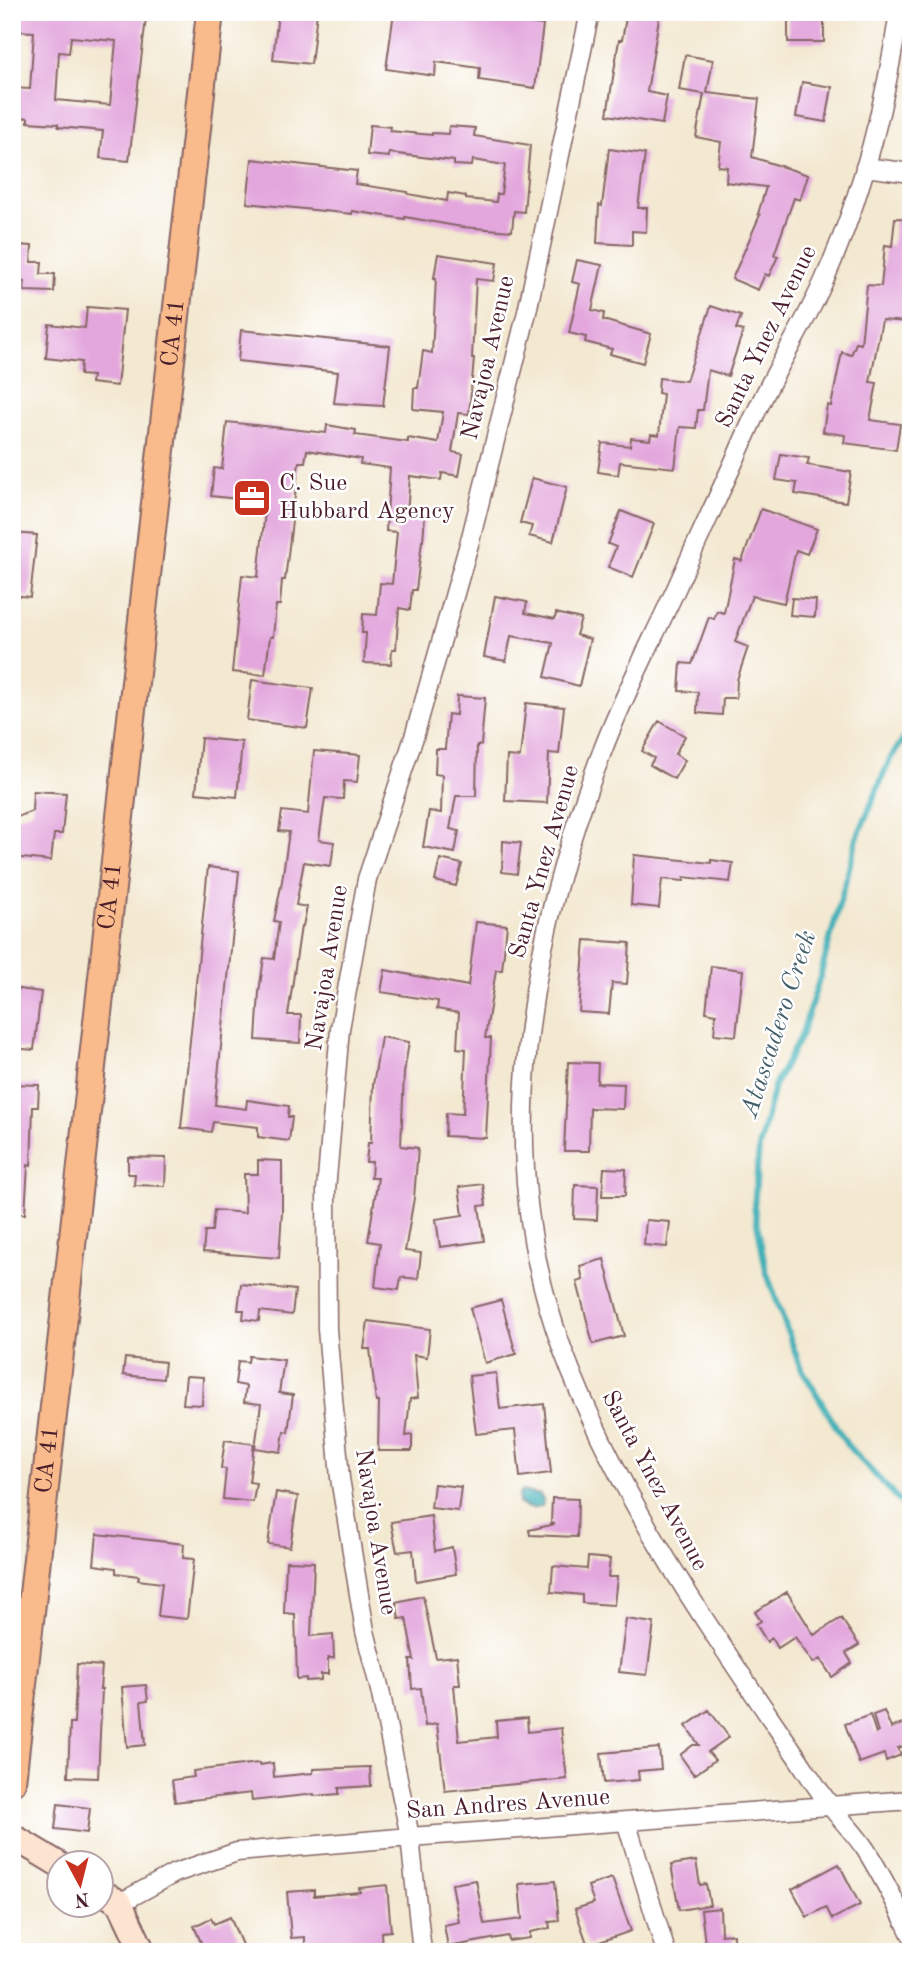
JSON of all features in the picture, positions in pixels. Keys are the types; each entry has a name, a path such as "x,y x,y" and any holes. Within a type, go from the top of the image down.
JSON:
{"main road":[{"name":"CA 41","path":"12,1782 210,12"}],"street":[{"name":"Navajoa Avenue","path":"422,1952 410,1837 366,1631 338,1465 327,1329 326,1190 340,1029 367,880 414,737 471,537 527,312 590,12"},
{"name":"Santa Ynez Avenue","path":"899,12 882,106 858,192 826,276 768,387 601,754 570,843 545,935 530,1028 523,1123 532,1238 544,1287 559,1341 579,1394 605,1450 658,1548 718,1642 830,1806 862,1844 888,1885 911,1934"},
{"path":"865,167 911,173"},
{"name":"San Andres Avenue","path":"116,1895 237,1853 410,1837 911,1800"},
{"path":"626,1821 666,1952"},
{"path":"12,1836 46,1857"},
{"path":"116,1906 143,1952"}],"water":[{"path":"522,1491 540,1495 542,1506 530,1508 519,1503 519,1494"}],"building":[{"path":"12,12 87,12 146,18 129,161 100,158 103,131 58,127 58,124 28,122 28,118 12,116 12,88 30,89 34,32 12,31","holes":["71,37 116,41 110,105 56,100 59,52 69,53"]},
{"path":"278,12 317,12 311,64 273,60"},
{"path":"394,12 447,12 543,25 535,88 479,80 480,68 436,62 435,76 386,69"},
{"path":"627,12 660,12 647,92 667,96 662,124 607,115 619,40 622,40"},
{"path":"788,12 824,12 824,42 788,42"},
{"path":"685,55 713,60 707,93 759,99 752,157 808,175 800,200 794,198 774,255 778,256 769,276 765,274 758,290 732,279 760,215 758,214 766,187 726,182 727,167 718,166 721,142 696,137 704,94 679,90"},
{"path":"802,82 832,87 826,122 796,117"},
{"path":"370,125 391,127 390,131 432,135 448,134 449,126 475,128 474,136 530,145 524,212 514,211 512,231 462,227 352,211 352,214 247,203 252,159 357,171 355,184 447,201 448,193 466,196 466,199 496,202 497,194 501,194 505,165 473,160 472,166 454,165 454,161 389,153 389,157 367,155"},
{"path":"609,149 645,154 638,208 647,208 646,232 632,231 632,245 597,243 599,205 602,206"},
{"path":"895,218 911,219 911,311 908,311 907,322 882,320 870,382 877,383 870,420 900,424 896,450 844,443 845,435 823,432 827,405 831,406 842,352 851,355 856,343 861,344 867,285 881,286 885,245 892,246"},
{"path":"12,245 32,246 31,262 42,262 41,274 55,274 54,292 24,291 25,282 13,281"},
{"path":"438,254 497,263 494,281 476,279 469,414 458,413 452,452 463,454 459,476 442,473 441,480 410,476 407,514 425,515 423,541 416,590 412,590 410,610 399,608 396,649 392,649 391,664 364,663 366,633 362,633 363,614 377,615 380,583 392,584 397,532 386,531 390,468 360,464 361,459 307,450 305,462 299,462 285,580 282,580 280,605 276,605 265,675 232,672 242,575 258,577 266,502 211,496 214,468 222,469 227,422 326,433 327,425 356,430 355,435 438,443 443,412 413,409 414,388 418,388 423,351 432,353 434,278"},
{"path":"577,260 602,265 592,310 604,313 603,320 651,334 643,363 610,354 612,349 585,342 586,337 569,333 580,284 572,282"},
{"path":"711,306 741,316 736,329 743,331 728,376 708,370 703,410 698,410 696,428 680,427 675,468 620,462 618,475 598,472 602,443 630,446 631,438 650,440 651,434 659,435 663,394 658,393 659,378 686,381"},
{"path":"87,307 125,310 117,386 91,383 92,376 80,375 81,362 46,358 49,324 85,328"},
{"path":"241,330 390,346 383,406 334,403 338,372 238,361"},
{"path":"781,454 809,458 807,465 851,472 846,502 795,494 797,483 776,480"},
{"path":"532,478 567,487 553,542 529,536 532,526 520,523"},
{"path":"761,509 817,529 807,554 796,550 784,603 752,596 735,642 748,647 737,680 736,698 723,698 722,715 697,713 698,692 679,691 681,663 692,664 709,617 714,619 717,611 724,613 735,559 742,561"},
{"path":"621,511 654,524 633,577 608,567 616,547 608,544"},
{"path":"12,533 37,535 30,597 12,595"},
{"path":"495,596 527,602 525,613 555,619 556,613 581,619 576,635 590,639 579,686 545,677 553,643 511,636 506,661 484,657"},
{"path":"792,598 816,600 815,617 790,615"},
{"path":"252,680 313,688 307,728 247,720"},
{"path":"457,696 485,698 481,745 477,745 476,796 456,796 450,829 459,831 455,853 423,847 429,811 441,813 442,775 435,774 436,749 445,749 448,714 456,715"},
{"path":"526,703 564,707 559,754 549,753 547,803 505,801 507,756 520,757"},
{"path":"659,721 685,736 675,754 685,760 674,779 650,765 654,758 642,751"},
{"path":"201,738 242,742 237,797 196,793"},
{"path":"314,751 360,755 357,782 344,781 343,799 325,798 319,840 334,842 331,866 304,862 296,905 307,907 301,926 288,1015 301,1015 300,1043 256,1040 264,958 274,959 279,922 274,921 289,832 279,831 282,811 308,814"},
{"path":"33,791 66,793 62,834 54,834 51,861 12,857 12,819 32,811"},
{"path":"503,841 521,843 517,874 502,872"},
{"path":"634,855 733,863 730,882 684,877 684,881 662,879 659,908 631,905"},
{"path":"440,859 462,864 456,886 435,881"},
{"path":"208,867 239,871 215,1105 246,1109 247,1100 289,1106 288,1117 292,1117 289,1141 258,1137 258,1127 213,1122 211,1132 181,1128"},
{"path":"476,922 507,925 502,970 496,970 485,1038 491,1038 486,1138 445,1136 446,1113 463,1114 466,1049 457,1048 459,1013 437,1009 438,1001 381,992 385,970 468,986"},
{"path":"585,940 630,943 627,984 612,983 609,1014 579,1012"},
{"path":"711,966 743,970 736,1036 714,1034 716,1014 706,1012"},
{"path":"12,988 41,992 34,1050 12,1048"},
{"path":"381,1037 409,1042 404,1073 401,1146 418,1148 414,1198 405,1251 421,1253 418,1279 401,1277 399,1290 375,1287 380,1243 368,1241 378,1178 371,1178 372,1162 366,1162 368,1143 371,1143 373,1085"},
{"path":"568,1062 598,1063 597,1083 624,1084 623,1109 590,1108 589,1151 564,1151"},
{"path":"12,1084 39,1085 38,1107 33,1107 31,1166 28,1165 25,1214 12,1213"},
{"path":"128,1157 166,1158 165,1186 134,1185 135,1174 128,1174"},
{"path":"258,1160 282,1161 279,1258 203,1252 205,1231 212,1231 214,1210 245,1213 244,1174 258,1174"},
{"path":"604,1168 626,1169 625,1196 602,1196"},
{"path":"483,1184 486,1205 479,1206 484,1241 440,1247 436,1219 463,1215 459,1187"},
{"path":"575,1185 598,1186 597,1220 574,1219"},
{"path":"646,1220 670,1222 667,1247 644,1245"},
{"path":"604,1259 624,1336 593,1344 577,1282 583,1280 580,1266"},
{"path":"241,1284 295,1290 292,1315 260,1311 259,1321 243,1319 244,1310 238,1310"},
{"path":"501,1300 516,1354 485,1363 470,1308"},
{"path":"368,1321 430,1329 427,1357 414,1355 418,1398 410,1399 406,1436 412,1435 412,1451 378,1451 379,1402 376,1402 370,1349 364,1349"},
{"path":"249,1356 284,1360 279,1393 293,1395 288,1432 284,1431 281,1452 255,1448 261,1404 244,1402 246,1386 235,1384 238,1361 248,1362"},
{"path":"125,1358 165,1362 163,1379 123,1375"},
{"path":"496,1373 500,1409 544,1404 551,1473 520,1477 515,1430 476,1434 469,1376"},
{"path":"186,1376 203,1377 202,1405 183,1404"},
{"path":"225,1440 254,1444 249,1482 256,1483 253,1502 223,1499 226,1469 221,1468"},
{"path":"434,1484 461,1487 458,1511 431,1508"},
{"path":"276,1492 298,1496 290,1547 268,1544"},
{"path":"552,1498 578,1499 577,1537 530,1535 529,1530 555,1524 551,1523"},
{"path":"431,1516 435,1551 452,1547 456,1574 416,1581 413,1550 397,1552 391,1522"},
{"path":"97,1534 184,1544 183,1558 194,1559 187,1619 158,1616 162,1583 138,1580 139,1576 116,1573 116,1568 94,1565"},
{"path":"588,1557 610,1559 608,1577 617,1577 614,1605 582,1603 582,1595 551,1592 553,1566 587,1569"},
{"path":"286,1561 314,1562 311,1636 333,1634 334,1658 328,1658 328,1674 321,1674 321,1680 297,1679 295,1614 284,1613"},
{"path":"787,1592 814,1635 841,1618 859,1645 846,1653 852,1663 832,1677 820,1659 813,1663 795,1637 778,1648 772,1638 767,1642 756,1624 761,1621 755,1612"},
{"path":"423,1596 436,1658 457,1656 460,1685 454,1685 459,1741 497,1737 496,1721 527,1718 528,1732 561,1728 567,1779 445,1791 437,1724 425,1726 421,1688 412,1689 410,1660 414,1660 406,1618 399,1619 396,1602"},
{"path":"626,1619 654,1623 647,1675 619,1672"},
{"path":"77,1664 102,1666 98,1778 68,1777 70,1723 74,1723"},
{"path":"146,1685 148,1701 141,1702 145,1745 127,1747 122,1687"},
{"path":"709,1710 729,1737 708,1752 715,1760 694,1775 680,1755 693,1745 699,1745 686,1726"},
{"path":"884,1711 891,1728 911,1721 911,1744 898,1748 901,1755 886,1761 884,1754 859,1763 845,1724 870,1715 876,1733 878,1732 873,1715"},
{"path":"659,1748 661,1769 638,1771 639,1780 604,1783 601,1753"},
{"path":"273,1763 274,1777 313,1773 313,1769 370,1767 371,1786 339,1788 339,1794 252,1801 251,1793 175,1802 172,1780 194,1777 193,1771"},
{"path":"58,1804 90,1808 87,1833 55,1829"},
{"path":"696,1861 700,1885 706,1884 710,1905 679,1910 671,1865"},
{"path":"839,1864 860,1905 832,1919 826,1907 807,1917 792,1889"},
{"path":"612,1878 631,1931 588,1946 575,1909 594,1903 588,1886"},
{"path":"476,1880 484,1924 522,1919 519,1884 555,1881 559,1921 549,1922 550,1928 530,1932 530,1938 509,1941 508,1936 448,1947 444,1925 459,1922 452,1884"},
{"path":"387,1885 391,1931 381,1932 382,1952 305,1952 305,1937 291,1938 287,1892 314,1890 314,1896 360,1892 359,1888"},
{"path":"720,1908 721,1935 733,1934 734,1952 706,1952 701,1910"},
{"path":"230,1917 245,1952 205,1952 194,1926 211,1918 214,1924"}],"waterway":[{"name":"Atascadero Creek","path":"911,728 890,759 857,838 820,977 801,1036 774,1086 759,1148 754,1207 766,1271 800,1366 847,1445 911,1513"}],"place":[{"name":"C. Sue Hubbard Agency","path":"252,498"}]}
